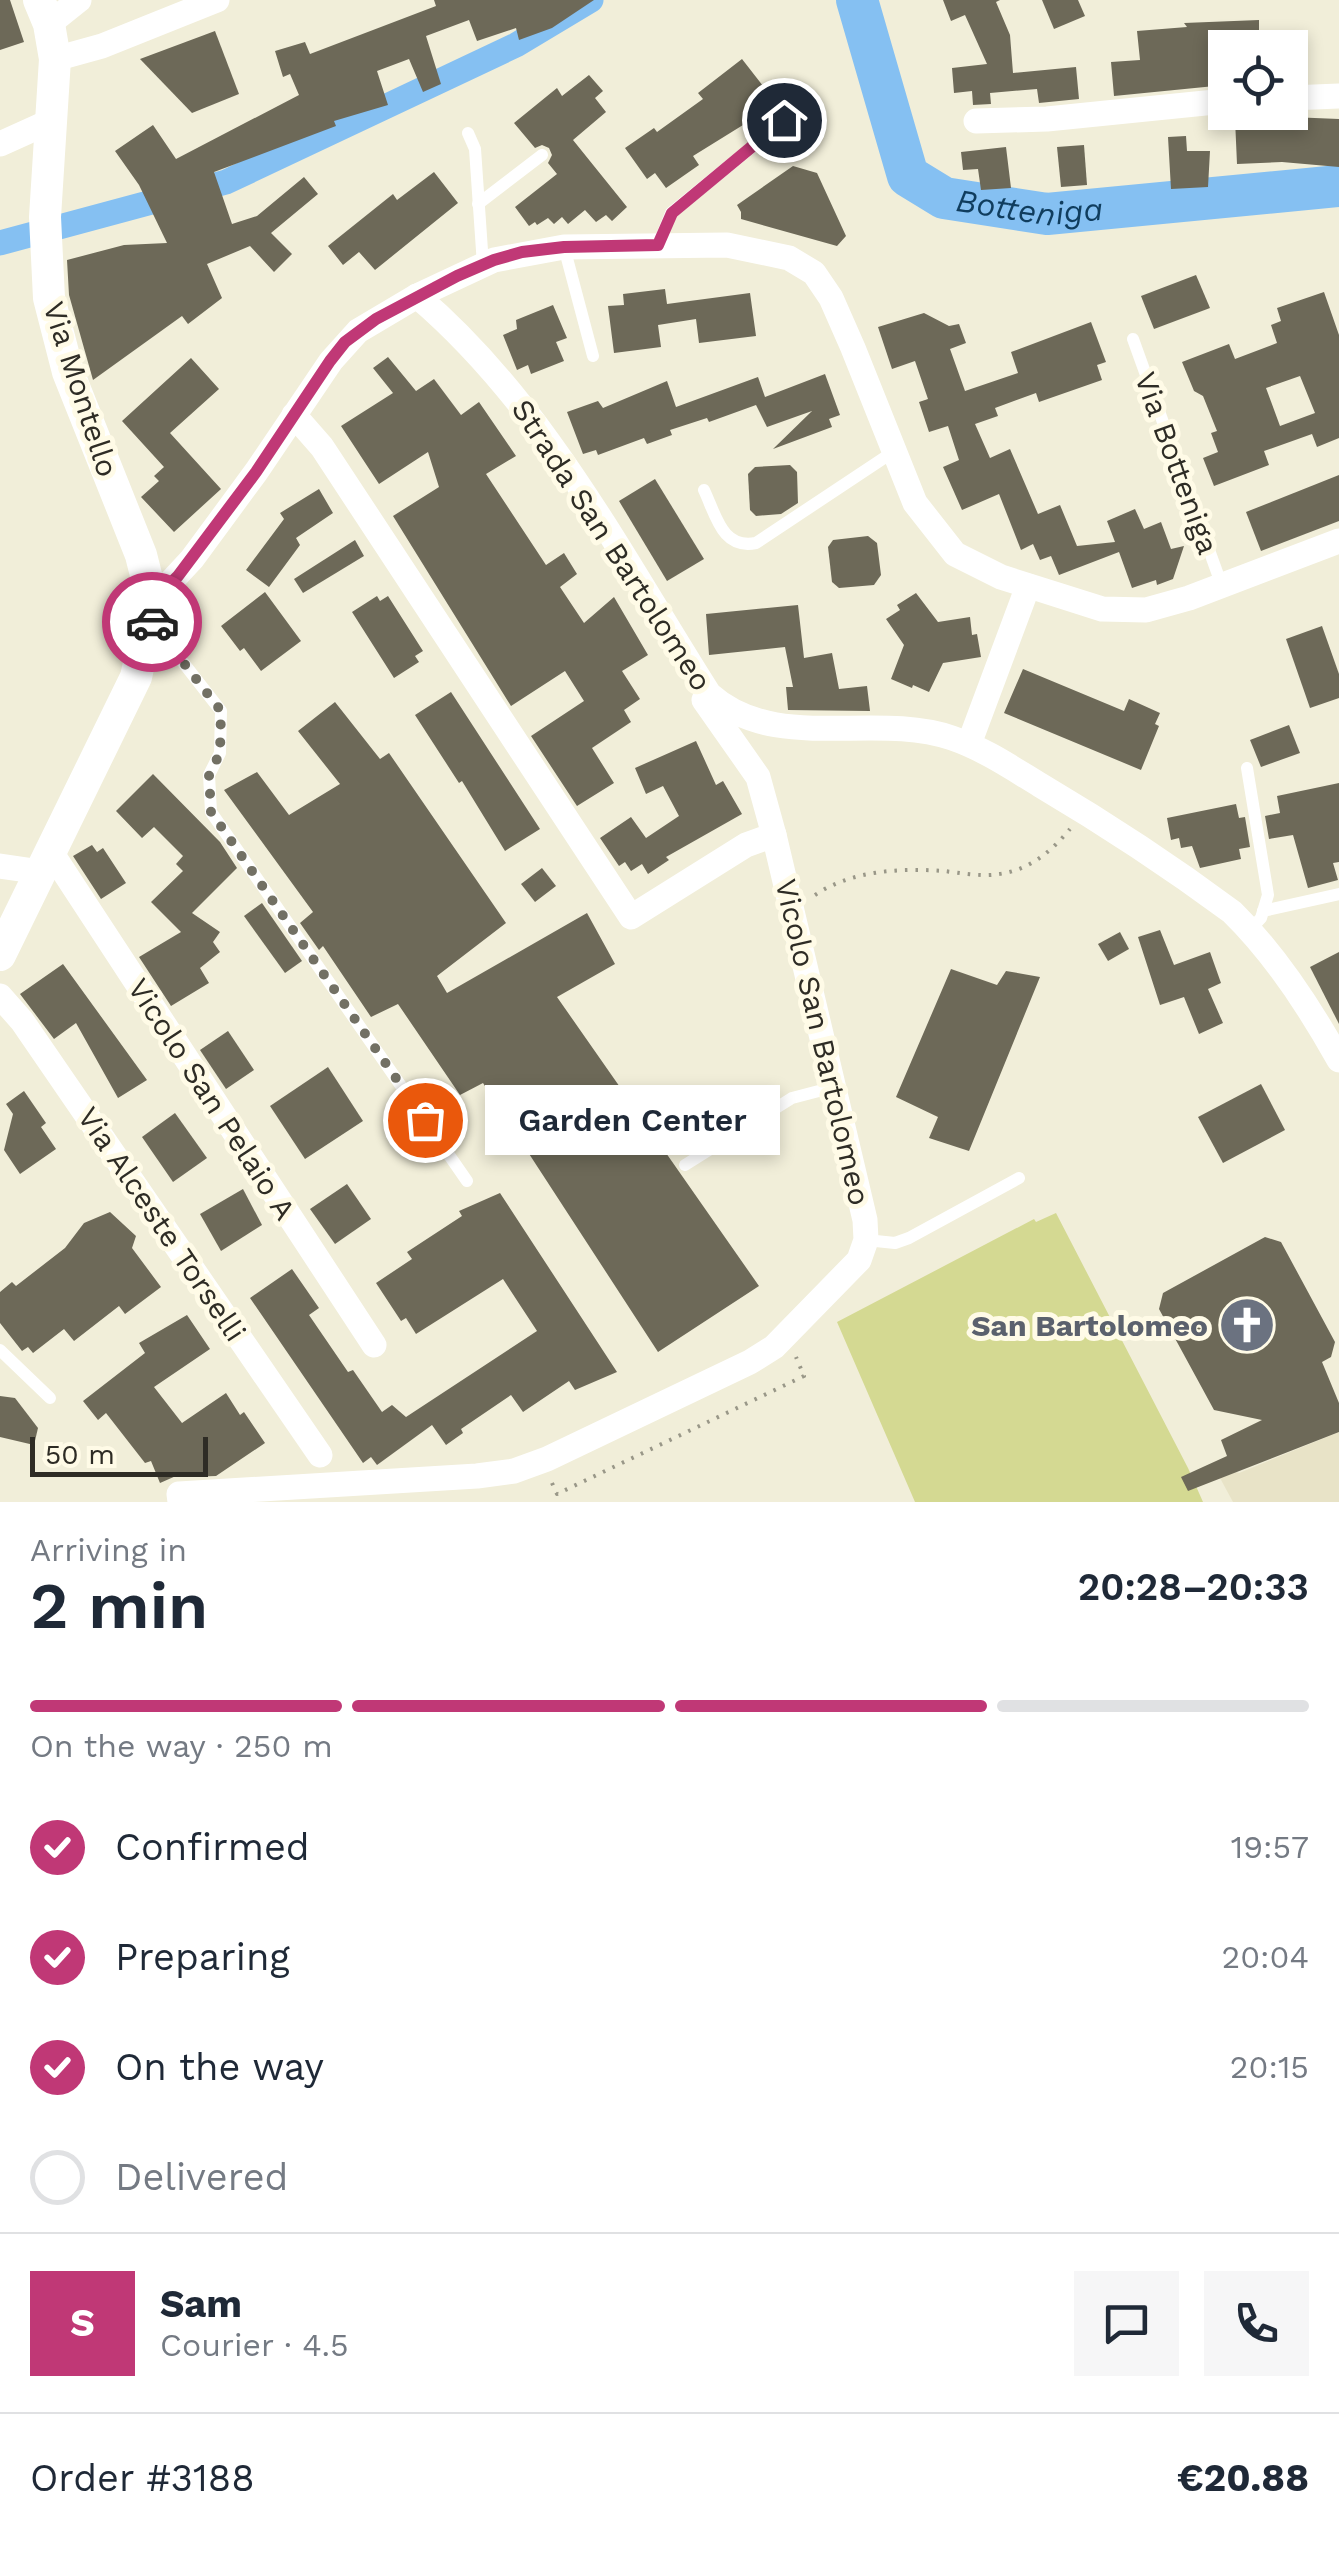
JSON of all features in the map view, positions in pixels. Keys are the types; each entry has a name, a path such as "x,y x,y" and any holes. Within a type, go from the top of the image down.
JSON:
{"street":[{"path":"44,12 79,0"},
{"path":"55,59 102,46 217,0"},
{"name":"Via Montello","path":"44,12 55,59 45,260 57,334 140,555 148,606"},
{"path":"1308,97 1339,96"},
{"path":"976,120 1047,119 1208,103"},
{"path":"0,144 51,121"},
{"name":"Via Botteniga","path":"417,296 482,264 522,252 564,247 748,248 788,258 814,273 830,298 915,502 945,544 976,566 1102,609 1125,611 1162,607 1339,541"},
{"path":"0,955 136,677 148,606 178,576 256,472 345,342 417,296"},
{"name":"Strada San Bartolomeo","path":"417,296 501,377 628,563 698,678 719,704 759,722 828,729 906,728 969,744 1090,814 1208,894 1257,920 1285,976 1339,1060"},
{"name":"Vicolo San Bartolomeo","path":"294,415 322,447 631,917 746,846 774,836"},
{"path":"969,744 1028,586"},
{"name":"Vicolo San Bartolomeo","path":"180,1502 180,1494 276,1496 514,1471 750,1362 774,1347 858,1260 866,1240 866,1220 758,777 699,693 698,678"},
{"path":"0,866 46,862"},
{"name":"Vicolo San Pelaio A","path":"46,862 374,1345"},
{"name":"Via Alceste Torselli","path":"0,996 22,1021 320,1455"}],"lane":[{"path":"658,245 672,213 784,120"},
{"path":"468,133 476,149 482,264"},
{"path":"478,204 542,155"},
{"path":"564,247 593,356"},
{"name":"Via Botteniga","path":"1133,340 1222,586"},
{"path":"704,490 726,536 744,546 756,543 893,452"},
{"path":"148,606 221,711 220,753 209,775 211,812 467,1182"},
{"path":"1247,768 1267,884 1257,920"},
{"path":"1257,920 1339,894"},
{"path":"685,1165 792,1098 834,1087"},
{"path":"866,1240 895,1243 909,1238 1018,1178"},
{"path":"0,1350 50,1398"}],"path":[{"path":"808,900 831,884 876,873 916,869 997,875 1029,866 1055,848 1073,825"}],"shaded area":[{"path":"1339,1432 1339,1502 1233,1502 1220,1478 1239,1473"}],"green space":[{"path":"1056,1213 1203,1502 915,1502 837,1322 1034,1219 1036,1222"}],"building":[{"path":"0,0 10,0 24,42 0,50"},
{"path":"434,0 594,0 552,28 519,40 516,28 477,41 469,20 426,36 441,84 423,92 409,59 377,71 388,105 334,121 336,126 214,172 232,224 257,216 304,177 318,194 271,233 292,254 274,272 250,246 207,264 222,298 188,324 182,316 93,380 69,295 67,260 124,245 167,243 139,185 115,151 153,125 176,159 299,95 290,74 283,77 275,51 305,42 310,54 436,6"},
{"path":"943,0 1000,0 996,2 1010,35 1013,73 1076,67 1079,99 1039,103 1037,89 990,93 991,104 973,105 972,91 954,93 952,68 987,64 965,15 951,21"},
{"path":"1042,0 1078,0 1085,16 1054,29"},
{"path":"1259,20 1259,30 1208,30 1208,87 1114,96 1111,62 1140,60 1137,31 1187,27 1184,23"},
{"path":"215,31 239,94 192,113 140,59"},
{"path":"742,59 777,104 693,156 699,165 666,188 655,173 647,179 625,148 654,128 657,132 703,99 698,93"},
{"path":"589,75 603,91 595,98 606,112 573,140 627,207 612,221 606,215 596,222 585,210 568,224 562,217 554,224 548,218 529,226 515,207 557,174 548,163 552,155 549,148 535,148 514,123 557,88 562,96"},
{"path":"1308,118 1339,119 1339,167 1282,162 1237,164 1235,130 1308,130"},
{"path":"1186,136 1187,151 1210,151 1208,187 1171,189 1168,137"},
{"path":"1084,145 1087,185 1061,187 1057,147"},
{"path":"1006,147 1011,188 981,190 978,169 963,170 961,152"},
{"path":"793,166 817,173 846,236 837,246 741,219 737,205"},
{"path":"434,172 458,203 375,270 359,252 343,265 328,246 393,194 397,200"},
{"path":"1196,275 1210,308 1154,329 1141,296"},
{"path":"665,289 667,304 750,293 756,336 699,343 696,319 658,325 661,347 614,353 608,306 624,305 623,294"},
{"path":"1324,292 1339,335 1339,438 1317,447 1312,434 1264,451 1269,465 1214,486 1203,458 1218,452 1211,433 1217,431 1203,396 1194,391 1182,362 1229,344 1235,359 1277,343 1271,325 1281,321 1277,308","holes":["1300,376 1315,413 1280,426 1266,388"]},
{"path":"553,305 567,338 556,342 564,361 531,374 528,365 517,370 503,335 517,329 516,320"},
{"path":"924,313 949,326 959,324 966,343 950,349 965,391 1018,373 1011,352 1091,322 1106,362 1097,365 1102,380 1039,402 1036,393 995,408 998,416 975,424 990,458 1010,449 1038,514 1060,505 1077,546 1115,542 1107,521 1135,509 1144,529 1161,522 1171,549 1184,546 1173,579 1132,588 1119,552 1059,575 1051,556 1040,560 1033,544 1021,550 999,494 962,510 943,467 959,460 948,426 929,432 919,402 928,399 915,361 892,369 878,327"},
{"path":"388,357 416,391 434,379 461,415 479,402 516,456 486,474 546,565 564,553 577,574 560,587 584,623 614,597 648,655 622,671 640,699 624,710 631,722 592,748 614,783 577,806 531,736 584,701 565,671 511,706 393,516 439,487 428,452 379,484 341,426 393,393 373,368"},
{"path":"191,358 219,389 170,433 221,489 174,532 141,497 159,481 154,476 164,467 122,421"},
{"path":"825,374 840,415 829,419 832,427 773,449 812,411 767,427 756,405 709,422 707,418 670,430 672,435 647,444 644,438 598,455 596,450 583,454 567,412 598,401 603,408 667,381 676,407 758,377 765,397"},
{"path":"790,465 797,472 798,503 781,514 756,516 750,510 748,474 755,467"},
{"path":"1339,475 1339,521 1261,551 1246,512"},
{"path":"655,479 704,559 667,581 619,501"},
{"path":"319,489 333,513 296,538 300,545 269,587 246,570 284,519 280,513"},
{"path":"868,536 877,543 881,575 874,585 839,588 832,582 828,547 833,540"},
{"path":"355,540 364,556 303,593 294,579"},
{"path":"265,592 301,641 261,671 221,626"},
{"path":"916,593 938,622 970,617 981,657 943,663 929,692 891,679 904,645 886,619 900,610 897,605"},
{"path":"377,596 380,601 388,596 423,651 415,656 419,662 394,678 352,612"},
{"path":"798,605 804,658 832,653 839,689 867,686 870,711 788,710 786,687 793,687 785,647 709,655 706,614"},
{"path":"1322,626 1339,674 1339,698 1310,708 1286,639"},
{"path":"1023,669 1124,711 1129,699 1160,713 1155,724 1159,726 1141,770 1004,713"},
{"path":"451,692 540,829 505,851 415,715"},
{"path":"335,702 380,759 389,753 506,923 437,976 447,993 587,913 615,964 557,997 759,1286 658,1352 483,1083 460,1095 398,1004 371,1017 323,946 319,950 300,923 313,912 224,790 257,772 289,815 340,784 298,731"},
{"path":"1289,725 1300,753 1261,767 1250,740"},
{"path":"696,741 716,785 723,781 742,814 666,857 669,860 648,874 642,864 631,871 625,862 619,866 600,838 631,817 646,838 679,816 663,786 646,794 635,768"},
{"path":"153,774 220,842 237,868 192,913 220,932 213,942 220,952 200,968 209,983 171,1006 139,957 181,932 151,902 183,871 176,864 183,856 154,827 142,838 116,811"},
{"path":"1339,783 1339,862 1333,863 1338,880 1308,888 1293,835 1269,839 1265,816 1280,813 1277,796"},
{"path":"1236,804 1239,818 1245,817 1250,847 1239,849 1241,859 1200,868 1192,846 1181,848 1179,838 1171,840 1167,818"},
{"path":"92,845 97,852 103,848 126,883 101,899 73,856"},
{"path":"542,868 556,886 535,902 521,884"},
{"path":"262,903 302,961 285,973 244,916"},
{"path":"1160,930 1174,965 1210,952 1221,983 1208,989 1223,1023 1199,1034 1184,997 1160,1005 1138,937"},
{"path":"1120,932 1129,949 1108,961 1098,944"},
{"path":"1339,952 1339,1024 1310,967"},
{"path":"63,964 147,1080 118,1098 76,1023 54,1039 20,994"},
{"path":"951,969 997,985 1006,971 1040,977 969,1151 929,1138 938,1117 896,1097"},
{"path":"228,1031 254,1070 226,1089 200,1050"},
{"path":"328,1067 363,1121 305,1159 270,1106"},
{"path":"1261,1084 1285,1130 1223,1163 1198,1117"},
{"path":"24,1091 46,1123 41,1127 56,1149 20,1174 4,1150 13,1114 6,1104"},
{"path":"175,1113 207,1158 173,1182 142,1137"},
{"path":"347,1184 371,1219 335,1244 310,1209"},
{"path":"243,1189 262,1225 221,1251 200,1214"},
{"path":"500,1193 617,1372 575,1390 569,1381 523,1412 511,1395 461,1429 463,1433 446,1445 432,1425 377,1465 371,1457 363,1463 250,1298 292,1269 319,1308 309,1315 348,1372 353,1370 382,1412 392,1405 406,1417 537,1331 503,1279 416,1334 406,1318 401,1321 376,1283 412,1259 407,1252 462,1216 459,1211"},
{"path":"110,1212 136,1236 132,1248 161,1287 125,1314 119,1306 74,1341 64,1329 33,1353 28,1347 22,1351 0,1323 0,1292 12,1282 16,1286 65,1248 84,1223"},
{"name":"San Bartolomeo","path":"1265,1237 1281,1242 1335,1342 1331,1357 1322,1362 1339,1403 1339,1432 1188,1491 1181,1477 1227,1456 1221,1440 1262,1420 1214,1410 1159,1309 1163,1293"},
{"path":"187,1315 210,1349 154,1387 182,1423 226,1393 265,1443 216,1476 187,1477 185,1472 160,1483 151,1461 145,1463 106,1413 98,1420 83,1401 145,1353 139,1343"},
{"path":"0,1396 15,1398 38,1428 34,1445 0,1437"}],"waterway":[{"path":"0,243 226,182 516,45 591,0"},
{"name":"Botteniga","path":"857,0 908,176 944,198 1047,214 1339,186"}],"way so far":[{"path":"152,622 221,711 220,753 209,775 211,812 425,1120"}],"place":[{"name":"Garden Center","path":"425,1120"},
{"name":"San Bartolomeo","path":"1247,1325"}],"route":[{"path":"152,622 148,618 148,595 166,588 178,576 256,472 330,361 358,331 437,286 494,260 542,249 658,245 664,225 682,202 784,120"}]}
